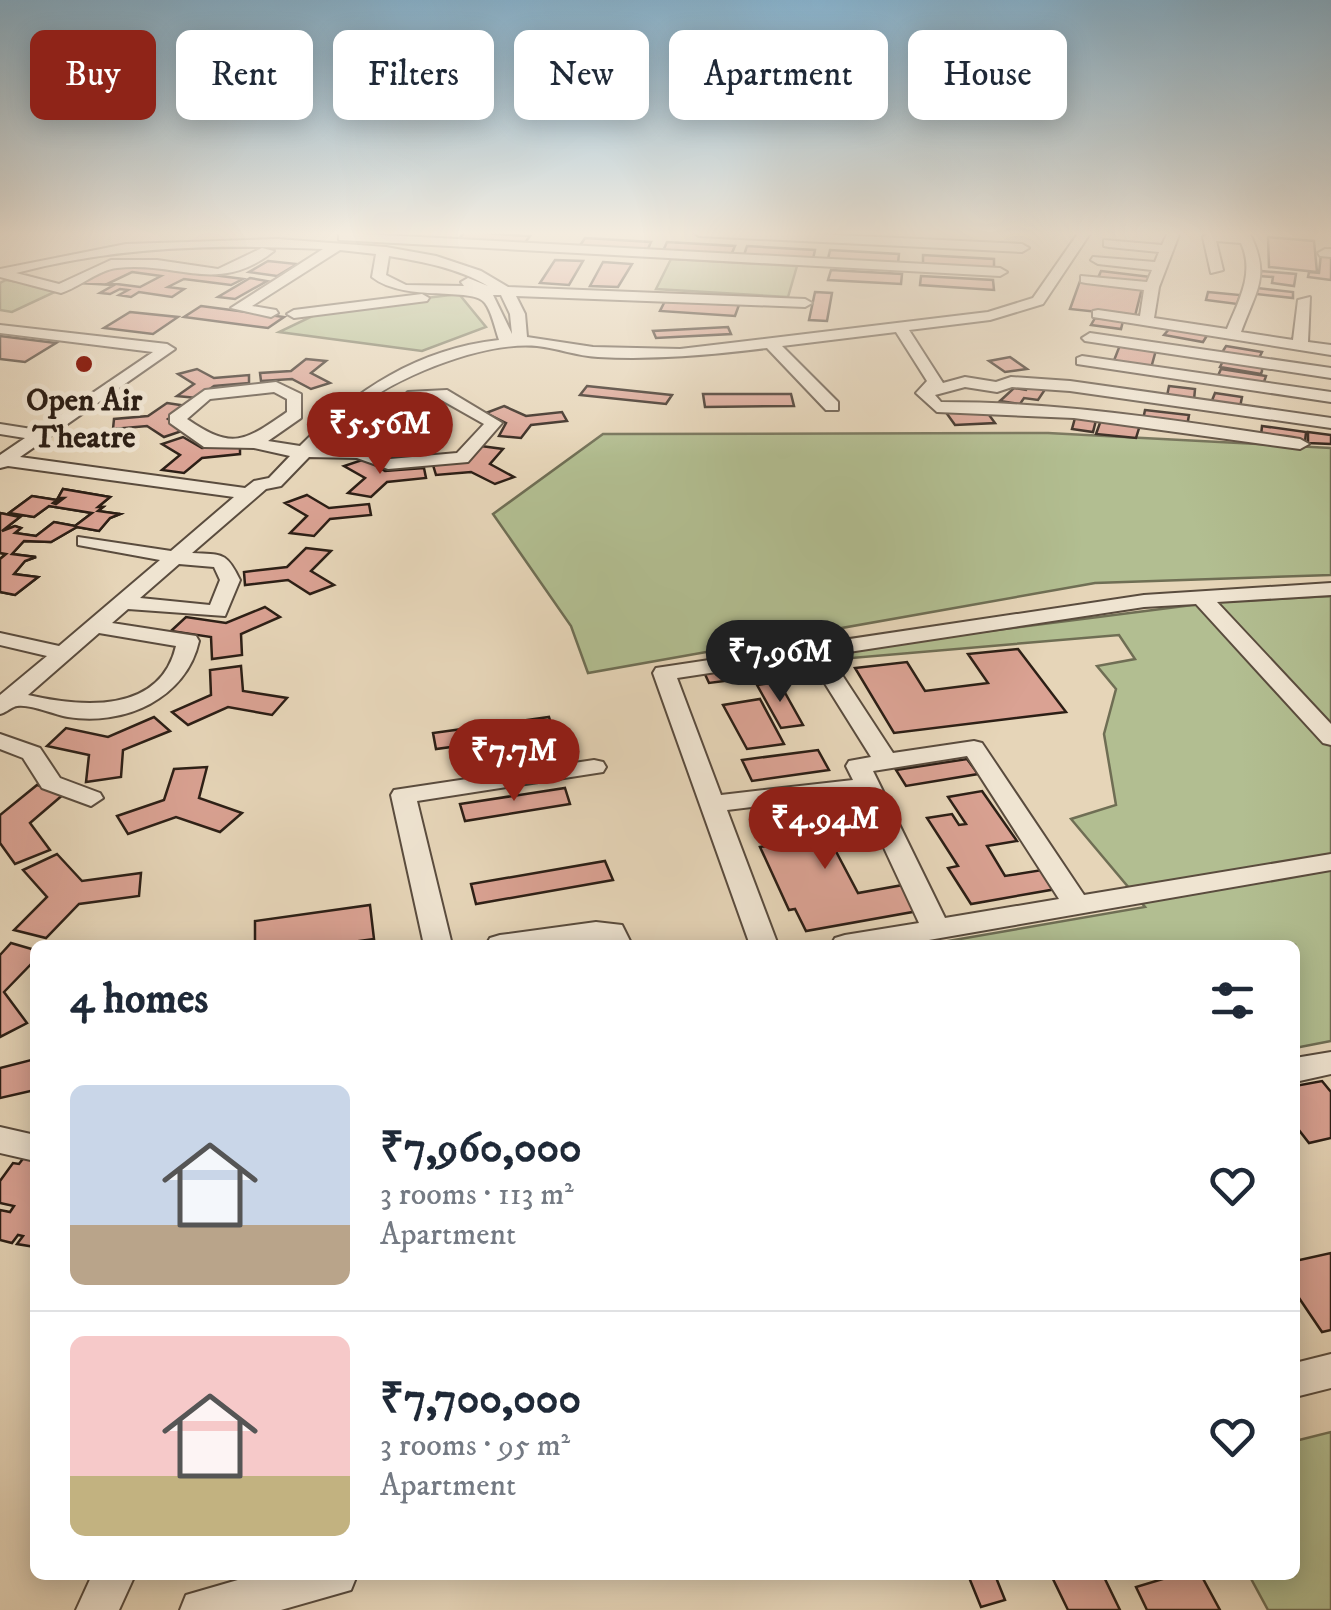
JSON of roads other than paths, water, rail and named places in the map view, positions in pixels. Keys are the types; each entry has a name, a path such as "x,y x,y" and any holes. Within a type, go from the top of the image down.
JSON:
{"street":[{"path":"239,307 271,314"},
{"path":"294,314 348,307"},
{"path":"495,307 513,338"},
{"path":"513,338 517,307"},
{"path":"796,338 803,307"},
{"path":"958,317 993,307"},
{"path":"5,702 255,489 275,482 294,452 345,410 402,374 513,338 664,347 796,338 1011,307"},
{"path":"1146,322 1149,307"},
{"path":"1198,430 1212,356 1240,307"},
{"path":"1300,345 1304,307"},
{"path":"1098,314 1331,350"},
{"path":"906,325 937,407 994,406 1066,412 1300,444"},
{"path":"0,330 167,348 2,461"},
{"path":"513,338 632,355 773,345 796,338"},
{"path":"1090,338 1331,373"},
{"path":"773,345 832,406"},
{"path":"1082,361 1331,397"},
{"path":"929,385 996,380 1050,385 1331,423"},
{"path":"254,443 295,414 295,397 276,386 205,395 176,418 210,444 254,443 294,452 359,453 388,464 462,458 494,423 441,394 414,395 359,453"},
{"path":"0,429 40,435"},
{"path":"2,461 255,489"},
{"path":"84,541 222,561 230,580 218,612 122,602"},
{"path":"762,940 664,673 1144,601 1331,589"},
{"path":"1201,597 1331,738"},
{"path":"5,702 83,713 121,708 174,678 187,659 188,641 93,626"},
{"path":"0,639 62,653"},
{"path":"816,650 886,762"},
{"path":"0,742 32,753 51,783 91,798"},
{"path":"936,929 858,766 974,748 1077,905"},
{"path":"437,940 402,796 594,767"},
{"path":"712,804 867,786"},
{"path":"873,940 1331,862"},
{"path":"534,940 596,931 612,932 616,940"},
{"path":"1300,1069 1331,1062"},
{"path":"0,1140 30,1147"},
{"path":"1300,1379 1331,1372"},
{"path":"97,1610 112,1580"},
{"path":"201,1610 317,1580"}],"place":[{"name":"Open Air Theatre","path":"84,364"}]}
